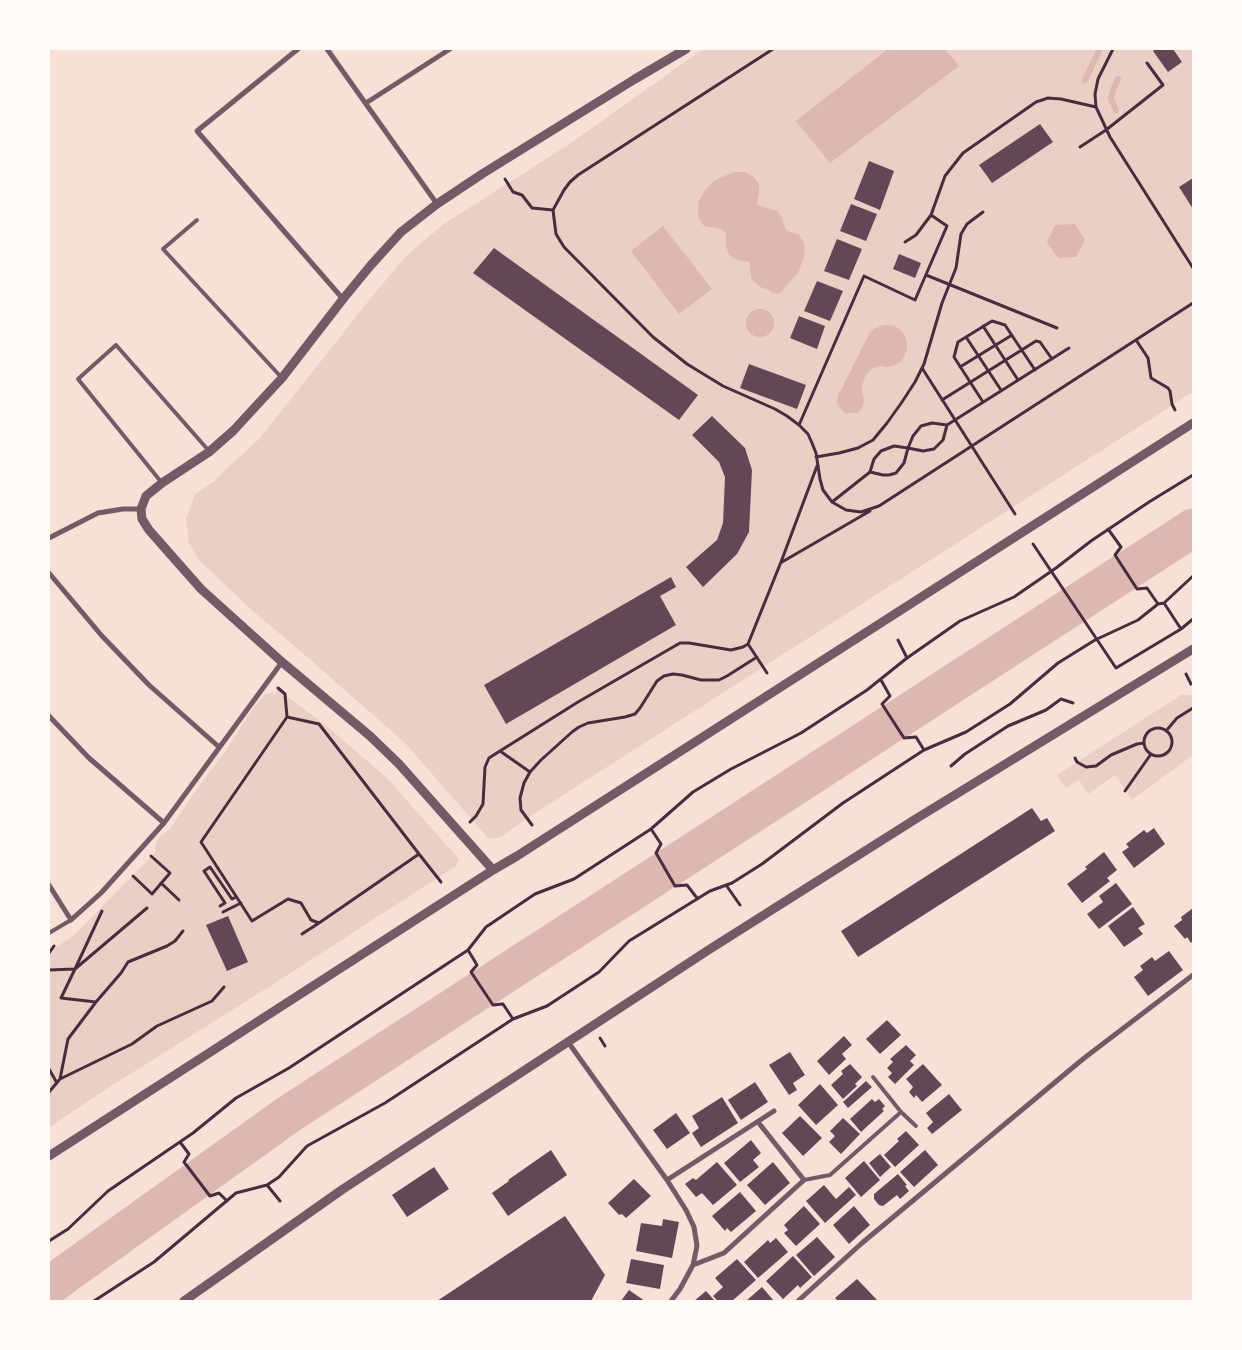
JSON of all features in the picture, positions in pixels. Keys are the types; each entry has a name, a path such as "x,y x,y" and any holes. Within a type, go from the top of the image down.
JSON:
{"street":[{"path":"298,49 197,131 343,299"},
{"path":"327,49 437,204"},
{"path":"366,103 450,49"},
{"path":"492,870 399,764 370,736 282,662 201,589 149,530 142,519 140,509 146,496 209,452 233,431 282,378 343,299 401,232 437,204 482,174 686,49"},
{"path":"49,1156 492,870 533,846 1193,423"},
{"path":"49,538 98,513 123,508 140,509"},
{"path":"49,573 102,636 149,685 219,747"},
{"path":"184,1301 343,1188 726,938 1193,649"},
{"path":"49,885 71,920 101,893 164,823 282,662"},
{"path":"49,716 89,758 164,823"},
{"path":"798,1301 862,1243 1083,1059 1193,975"},
{"path":"568,1042 667,1180 686,1210 694,1227 697,1246 693,1265 671,1301"},
{"path":"667,1180 774,1112"},
{"path":"693,1265 724,1254 804,1180 758,1122"}],"lane":[{"path":"196,220 163,248 282,378"},
{"path":"162,483 78,379 116,345 209,452"},
{"path":"49,933 71,920"},
{"path":"874,1077 900,1112 916,1126"},
{"path":"804,1180 830,1174 900,1112"}],"path":[{"path":"773,49 578,175 564,190 553,210 556,234 564,247 653,337 687,364 723,386 788,416 799,425 808,434 812,443 823,490 832,502 846,510 861,512 879,506"},
{"path":"1113,49 1098,79 1095,94 1096,107 1106,130 1192,265"},
{"path":"1080,147 1106,130 1163,85 1147,63"},
{"path":"905,242 916,235 931,215 945,176 963,153 1036,102 1048,98 1061,99 1096,107"},
{"path":"505,179 513,192 522,194 532,208 553,210"},
{"path":"816,457 858,448 873,440 902,402 922,368 932,342 942,303 956,268 961,234 967,224 983,212"},
{"path":"799,425 864,276 915,300 947,226 931,215"},
{"path":"926,274 1057,328"},
{"path":"781,562 879,506 1193,304"},
{"path":"983,402 954,357 958,342 983,326 992,321 1005,326 1034,370"},
{"path":"983,326 1018,380"},
{"path":"960,367 1012,335"},
{"path":"966,337 1001,390"},
{"path":"1136,340 1148,358 1149,375 1168,388 1175,410"},
{"path":"942,400 1036,341 1040,342 1052,359"},
{"path":"870,472 883,475 896,473 904,463 913,436 921,426 932,423 947,425 1069,348"},
{"path":"922,368 1015,514"},
{"path":"832,502 870,472 874,459 881,451 894,446 922,451 934,449 943,440 947,425"},
{"path":"468,823 476,816 483,804 485,767 488,758 578,702 680,643 732,650 748,644 817,465"},
{"path":"49,1241 68,1228 108,1191 193,1133 236,1098 289,1068 468,950 486,927 535,894 574,879 651,829 693,792 731,769 801,732 881,680 907,658 960,621 1014,597 1108,529 1193,475"},
{"path":"1108,529 1121,547 1115,555 1137,589 1147,588 1158,604"},
{"path":"1032,543 1116,668 1193,619"},
{"path":"94,1301 154,1262 236,1193 268,1185 279,1177 307,1146 384,1103 513,1019 547,1006 599,972 629,941 710,891 732,883 762,864 843,802 924,750 966,732 1010,704 1058,663 1095,640 1138,620 1158,604 1164,603 1193,576"},
{"path":"1164,603 1181,628"},
{"path":"898,640 907,658"},
{"path":"748,644 767,674"},
{"path":"532,825 521,810 521,790 524,783 530,772 559,743 579,727 597,721 625,718 634,714 657,681 664,676 673,674 701,680 719,680 757,657"},
{"path":"1186,674 1191,684"},
{"path":"268,680 285,694 287,717 201,842 252,921 288,899 301,903 312,920 319,923"},
{"path":"881,680 890,696 882,704 904,738 916,736 924,750"},
{"path":"951,766 965,754 1008,726 1046,710 1061,699 1073,703"},
{"path":"1166,731 1177,718 1193,708"},
{"path":"287,717 319,724 441,882"},
{"path":"1153,729 1162,729 1171,738 1168,752 1160,756 1148,752 1144,743 1146,734 1153,729"},
{"path":"1075,758 1086,767 1096,766 1111,755 1144,743"},
{"path":"500,751 530,772"},
{"path":"1126,791 1151,754"},
{"path":"651,829 660,844 656,853 675,886 687,885 698,898"},
{"path":"123,868 152,894 170,873 142,847"},
{"path":"302,934 419,854"},
{"path":"220,906 225,903 204,871 210,867 232,899 236,896"},
{"path":"161,884 179,900"},
{"path":"726,885 740,905"},
{"path":"223,912 241,903"},
{"path":"49,970 75,970 147,908"},
{"path":"96,1002 61,998 103,910"},
{"path":"58,1081 68,1039 128,962 167,946 175,941 183,931"},
{"path":"468,950 477,964 471,972 494,1005 502,1004 513,1019"},
{"path":"49,1092 58,1081 132,1044 157,1026 212,1001 224,987"},
{"path":"599,1037 605,1046"},
{"path":"49,1069 58,1081"},
{"path":"180,1142 189,1154 184,1162 210,1196 219,1193 227,1201"},
{"path":"268,1185 280,1201"}],"shaded area":[{"path":"706,49 1193,49 1193,392 532,815 499,838 488,838 405,743 255,613 199,560 189,543 186,519 195,494 215,481 260,438 406,256 444,224 568,145 699,52"},
{"path":"888,49 945,49 959,66 830,163 796,121"},
{"path":"734,172 745,172 754,177 759,184 758,205 777,211 787,231 798,234 805,245 804,258 798,273 782,292 778,294 762,288 753,281 751,278 750,262 737,260 729,255 726,247 726,234 722,229 704,226 699,219 699,201 705,190 714,181"},
{"path":"1075,224 1085,240 1076,257 1058,258 1047,242 1055,225"},
{"path":"663,226 712,289 679,314 631,251"},
{"path":"760,309 770,313 774,323 770,333 760,337 750,333 746,323 750,313"},
{"path":"880,326 895,326 905,336 907,350 904,357 893,366 880,366 873,368 867,373 862,384 863,406 858,413 845,413 837,402 838,396 869,334"},
{"path":"278,690 323,723 385,776 459,859 456,866 100,1093 49,1128 49,952 73,936 156,852 156,842 160,836 170,829 198,787 225,752 251,711 265,694 272,693 274,695"},
{"path":"1181,695 1193,695 1193,755 1132,800 1115,775 1088,794 1079,780 1066,788 1057,775"}],"building":[{"path":"1156,49 1173,49 1182,62 1168,72 1153,51"},
{"path":"1040,124 1053,142 992,183 979,165"},
{"path":"869,161 894,171 880,210 854,199"},
{"path":"1193,178 1193,209 1179,187"},
{"path":"851,204 877,214 866,241 840,231"},
{"path":"837,239 862,249 849,280 824,271"},
{"path":"494,248 698,395 679,420 473,273"},
{"path":"899,254 921,263 915,278 893,269"},
{"path":"817,281 843,291 830,321 804,311"},
{"path":"799,316 825,326 817,349 790,338"},
{"path":"749,364 806,385 797,409 740,388"},
{"path":"712,416 745,448 752,470 749,532 737,554 703,587 686,567 717,540 723,523 725,477 719,462 692,435"},
{"path":"671,577 676,587 660,596 676,625 506,724 484,685"},
{"path":"1032,808 1041,821 1047,818 1055,831 858,957 841,931"},
{"path":"1154,828 1165,844 1134,868 1122,852 1129,847 1126,844 1144,830 1147,833"},
{"path":"1104,852 1117,870 1107,878 1110,881 1082,903 1067,884 1087,869 1085,867"},
{"path":"1116,883 1132,904 1099,929 1087,914 1103,902 1099,896"},
{"path":"1133,907 1145,924 1138,928 1143,934 1124,947 1108,926"},
{"path":"1193,908 1193,941 1191,943 1174,926 1182,920 1181,917"},
{"path":"228,916 248,962 227,971 206,925"},
{"path":"1169,951 1183,970 1148,996 1134,977 1143,970 1140,966 1152,957 1155,961"},
{"path":"887,1020 901,1035 880,1054 866,1039"},
{"path":"844,1036 852,1045 842,1054 846,1059 829,1075 817,1061"},
{"path":"906,1045 916,1055 910,1061 914,1065 895,1084 888,1077 892,1073 887,1068 893,1062 890,1059"},
{"path":"790,1052 805,1075 793,1083 797,1090 789,1095 769,1065"},
{"path":"850,1064 862,1077 855,1084 857,1086 843,1099 831,1085 843,1074 841,1071"},
{"path":"923,1064 942,1085 922,1102 916,1095 914,1098 909,1092 913,1087 906,1079"},
{"path":"866,1081 872,1087 848,1108 843,1102"},
{"path":"755,1082 768,1102 741,1120 728,1100"},
{"path":"820,1084 838,1105 816,1125 798,1105"},
{"path":"949,1094 962,1110 932,1134 927,1128 933,1122 926,1113"},
{"path":"722,1097 738,1123 701,1147 692,1133 699,1128 692,1116"},
{"path":"872,1099 875,1102 879,1099 885,1106 882,1109 884,1111 861,1132 850,1119"},
{"path":"676,1113 690,1133 667,1149 653,1130"},
{"path":"800,1116 822,1138 803,1156 782,1133"},
{"path":"843,1118 860,1134 841,1154 829,1142 835,1136 830,1131"},
{"path":"906,1131 919,1145 895,1167 884,1155 899,1141 897,1139"},
{"path":"751,1140 761,1153 753,1160 759,1167 740,1182 724,1163"},
{"path":"551,1150 567,1175 508,1216 492,1193"},
{"path":"925,1150 938,1165 914,1187 900,1172"},
{"path":"880,1154 891,1167 880,1177 869,1163"},
{"path":"864,1161 880,1180 861,1197 845,1178"},
{"path":"717,1162 737,1185 713,1205 702,1193 696,1197 685,1184 693,1178 696,1180"},
{"path":"773,1162 790,1183 765,1205 747,1185"},
{"path":"434,1167 449,1189 407,1217 392,1195"},
{"path":"898,1174 907,1185 905,1186 909,1191 900,1199 897,1195 883,1206 879,1205 874,1199 874,1194"},
{"path":"634,1179 651,1196 626,1218 622,1214 619,1215 608,1203"},
{"path":"824,1185 836,1199 849,1187 856,1195 825,1223 806,1201"},
{"path":"740,1192 756,1211 731,1232 727,1228 725,1231 712,1216"},
{"path":"804,1206 820,1224 796,1246 784,1233 788,1230 784,1225"},
{"path":"854,1206 870,1225 849,1244 833,1225"},
{"path":"565,1216 605,1275 591,1301 437,1301"},
{"path":"663,1219 679,1222 672,1258 636,1251 641,1223 662,1226"},
{"path":"817,1237 835,1257 814,1276 796,1255"},
{"path":"776,1238 788,1252 758,1278 744,1262 768,1240 770,1243"},
{"path":"793,1256 812,1277 800,1288 798,1285 783,1299 766,1281"},
{"path":"631,1259 664,1265 660,1289 626,1283"},
{"path":"737,1259 756,1280 732,1301 718,1301 713,1296 723,1287 715,1278"},
{"path":"857,1279 878,1301 838,1301 835,1298"},
{"path":"762,1287 774,1301 746,1301"},
{"path":"629,1290 645,1301 621,1301"},
{"path":"706,1291 715,1301 694,1301"}],"waterway":[{"path":"1085,80 1100,49"},
{"path":"1116,110 1111,99 1118,79"},
{"path":"49,1286 289,1114 1193,528"}]}
